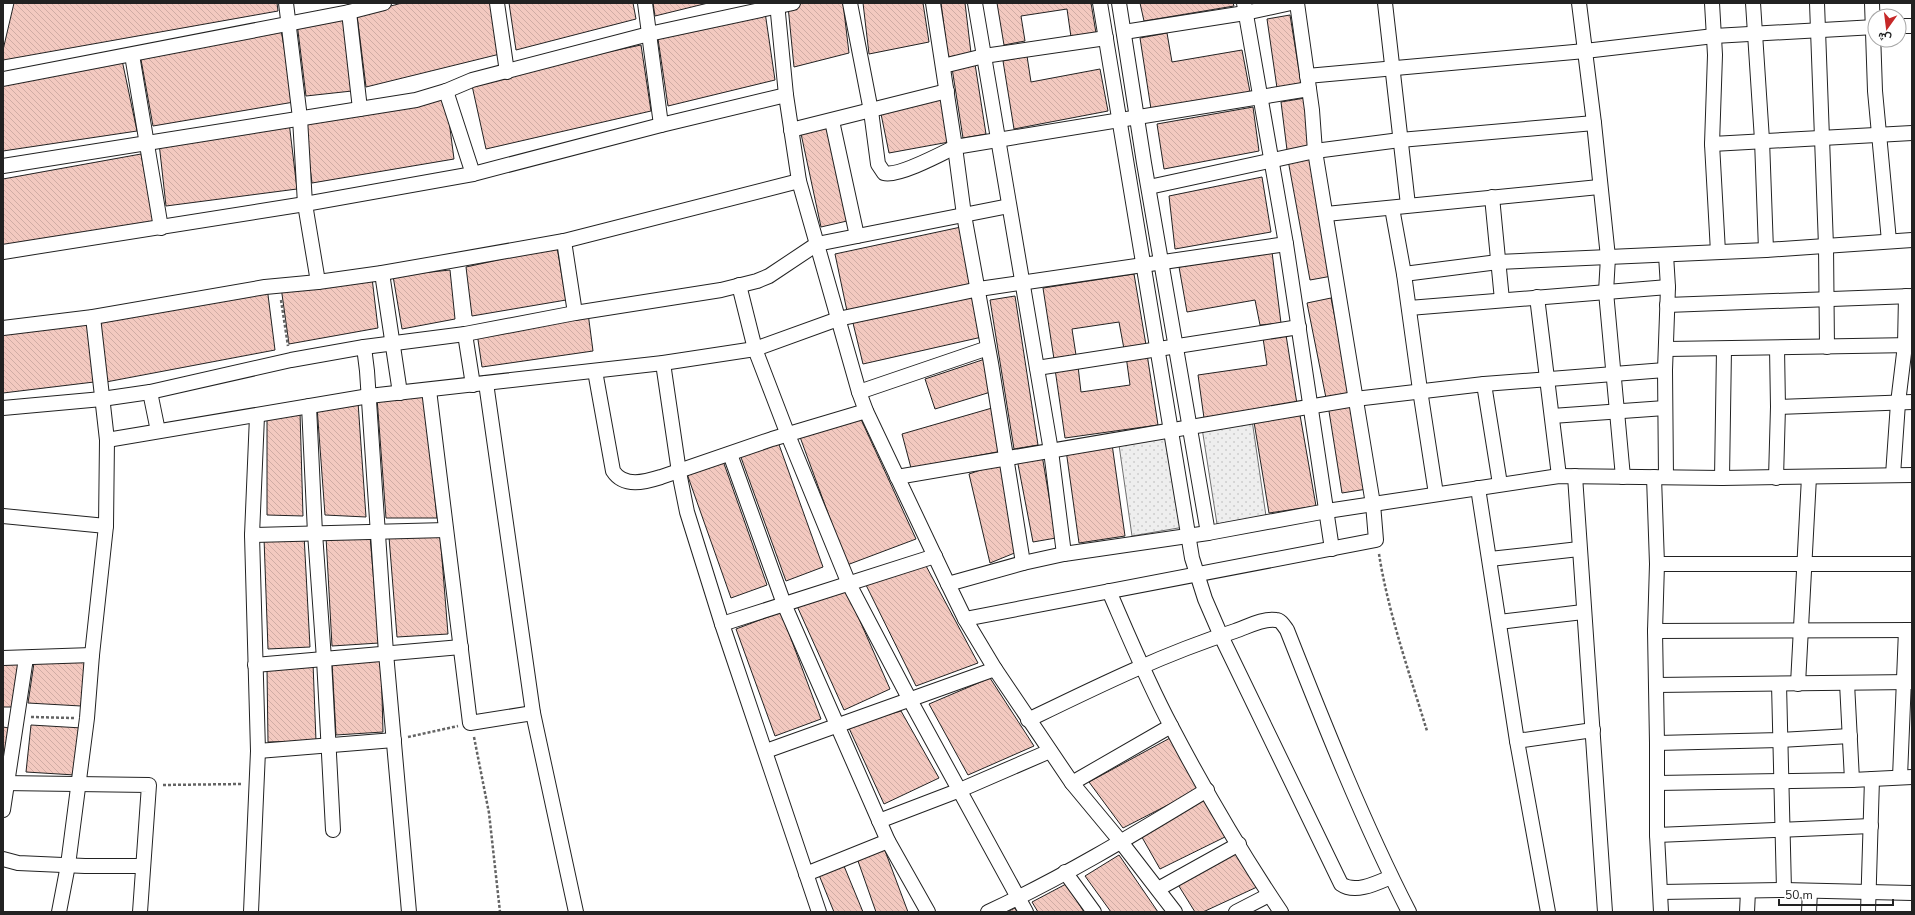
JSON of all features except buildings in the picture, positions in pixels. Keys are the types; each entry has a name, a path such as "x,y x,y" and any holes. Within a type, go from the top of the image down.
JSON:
{"street":[{"path":"286,3 300,118 305,204 318,282"},
{"path":"3,79 349,12 384,3"},
{"path":"497,3 507,72"},
{"path":"645,3 661,125"},
{"path":"3,166 416,100 446,91 472,80 649,34 777,4 793,3"},
{"path":"850,3 871,111 878,164 884,173 894,173 955,147 1260,98 1308,83 1393,69 1585,51 1714,36 1867,28"},
{"path":"933,3 964,215 979,289 1023,563"},
{"path":"975,3 1051,451 1064,554"},
{"path":"1100,3 1170,430 1196,575 1221,636 1341,884 1348,887 1364,887 1391,877"},
{"path":"1119,3 1175,347 1208,532"},
{"path":"1124,32 1244,8 1292,3"},
{"path":"965,619 1376,540 1373,504 1315,151 1308,83 1297,3"},
{"path":"1386,3 1408,205"},
{"path":"1579,3 1594,123 1599,187 1608,257 1606,292 1612,373 1623,477"},
{"path":"1712,3 1715,104 1712,144 1718,252"},
{"path":"1753,3 1762,140 1766,250"},
{"path":"1817,3 1826,246 1827,347"},
{"path":"777,4 786,95 799,181 859,392 866,411 965,619 995,669 1072,783 1121,842 1175,912"},
{"path":"1244,8 1286,244 1332,549"},
{"path":"349,12 360,109"},
{"path":"943,66 984,56 1106,38"},
{"path":"1875,48 1879,134 1889,241"},
{"path":"132,55 148,142 161,228"},
{"path":"446,91 473,174"},
{"path":"791,130 947,92"},
{"path":"3,252 161,228 473,174 661,125 786,95"},
{"path":"832,121 857,236"},
{"path":"1149,186 1315,151 1400,140 1594,123"},
{"path":"1712,144 1762,140 1912,133"},
{"path":"3,328 93,317 265,287 318,282 382,273 564,241 799,181"},
{"path":"1326,214 1599,187"},
{"path":"1492,197 1502,300"},
{"path":"3,408 102,399 150,392 291,360 364,347 465,334 575,313 721,290 769,276 817,244 1009,206"},
{"path":"1392,208 1404,274 1436,494"},
{"path":"1404,274 1498,262 1766,250 1912,240"},
{"path":"564,241 575,313"},
{"path":"107,440 369,396 663,363 755,349 838,319 979,289 1286,244"},
{"path":"1661,912 1657,835 1655,631 1660,477 1665,408 1664,370 1667,349 1668,287 1666,255"},
{"path":"382,273 394,344 400,393"},
{"path":"738,286 755,349 788,435 849,584 910,700 1026,912"},
{"path":"1409,308 1668,287"},
{"path":"1667,305 1909,296 1909,345 1898,403 1893,475"},
{"path":"1536,297 1559,476"},
{"path":"59,912 68,865 87,718 92,655 106,526 107,440 93,317"},
{"path":"1037,368 1298,327"},
{"path":"465,334 479,384 533,713 576,912"},
{"path":"1667,349 1909,345"},
{"path":"364,347 379,532 386,653 409,912"},
{"path":"859,392 988,348"},
{"path":"1776,478 1778,407 1777,348"},
{"path":"1722,478 1724,349"},
{"path":"663,363 679,472 687,512 722,624 819,912"},
{"path":"897,477 1355,399 1420,390 1547,378 1664,370"},
{"path":"595,371 611,464 616,475 625,481 637,482 679,472 788,435 866,411"},
{"path":"1484,384 1500,484"},
{"path":"429,390 470,723 533,713"},
{"path":"150,392 158,431"},
{"path":"1778,407 1912,402"},
{"path":"310,406 315,533 324,659 333,830"},
{"path":"1552,416 1665,408"},
{"path":"251,912 258,751 252,535 257,416"},
{"path":"730,454 784,604 888,841 928,912"},
{"path":"948,584 1023,563 1064,554 1208,532 1326,511 1559,476 1776,478 1912,475"},
{"path":"1575,476 1583,612 1594,730 1605,912"},
{"path":"1798,684 1803,564 1809,477"},
{"path":"1478,488 1517,741 1548,912"},
{"path":"3,516 106,526"},
{"path":"252,535 446,530"},
{"path":"1490,560 1579,549"},
{"path":"722,624 935,556"},
{"path":"1657,564 1912,564"},
{"path":"1109,591 1142,666 1171,726 1269,895 1281,912"},
{"path":"1499,622 1583,612"},
{"path":"1028,720 1142,666 1221,636 1272,620 1277,620 1284,626 1391,877 1409,912"},
{"path":"1655,631 1909,630 1906,777 1852,780 1657,783"},
{"path":"255,665 461,646"},
{"path":"3,658 92,655"},
{"path":"3,810 5,783 18,717 26,658"},
{"path":"766,751 995,669"},
{"path":"1656,685 1908,682"},
{"path":"1847,683 1852,780"},
{"path":"1778,684 1784,890"},
{"path":"1072,783 1171,726"},
{"path":"1517,741 1594,730"},
{"path":"1657,743 1780,740 1850,736"},
{"path":"258,751 394,740"},
{"path":"879,821 960,790 1050,751"},
{"path":"1868,912 1870,892 1872,779"},
{"path":"5,783 149,785 140,912"},
{"path":"988,912 1018,899 1121,842 1207,790"},
{"path":"1657,835 1871,826"},
{"path":"806,874 888,841"},
{"path":"1158,889 1239,844"},
{"path":"3,859 18,864 143,866"},
{"path":"1065,872 1094,912"},
{"path":"1661,892 1784,890 1912,893"},
{"path":"1747,912 1748,891"},
{"path":"1809,912 1810,891"},
{"path":"1236,912 1269,895"}],"path":[{"path":"279,286 291,360"},
{"path":"1376,540 1381,570 1427,731"},
{"path":"18,717 87,718"},
{"path":"394,740 470,723 488,807 500,912"},
{"path":"149,785 257,784"}],"shaded area":[{"path":"1252,420 1266,516 1217,524 1202,428"},
{"path":"1168,437 1184,527 1132,536 1119,445"}]}
